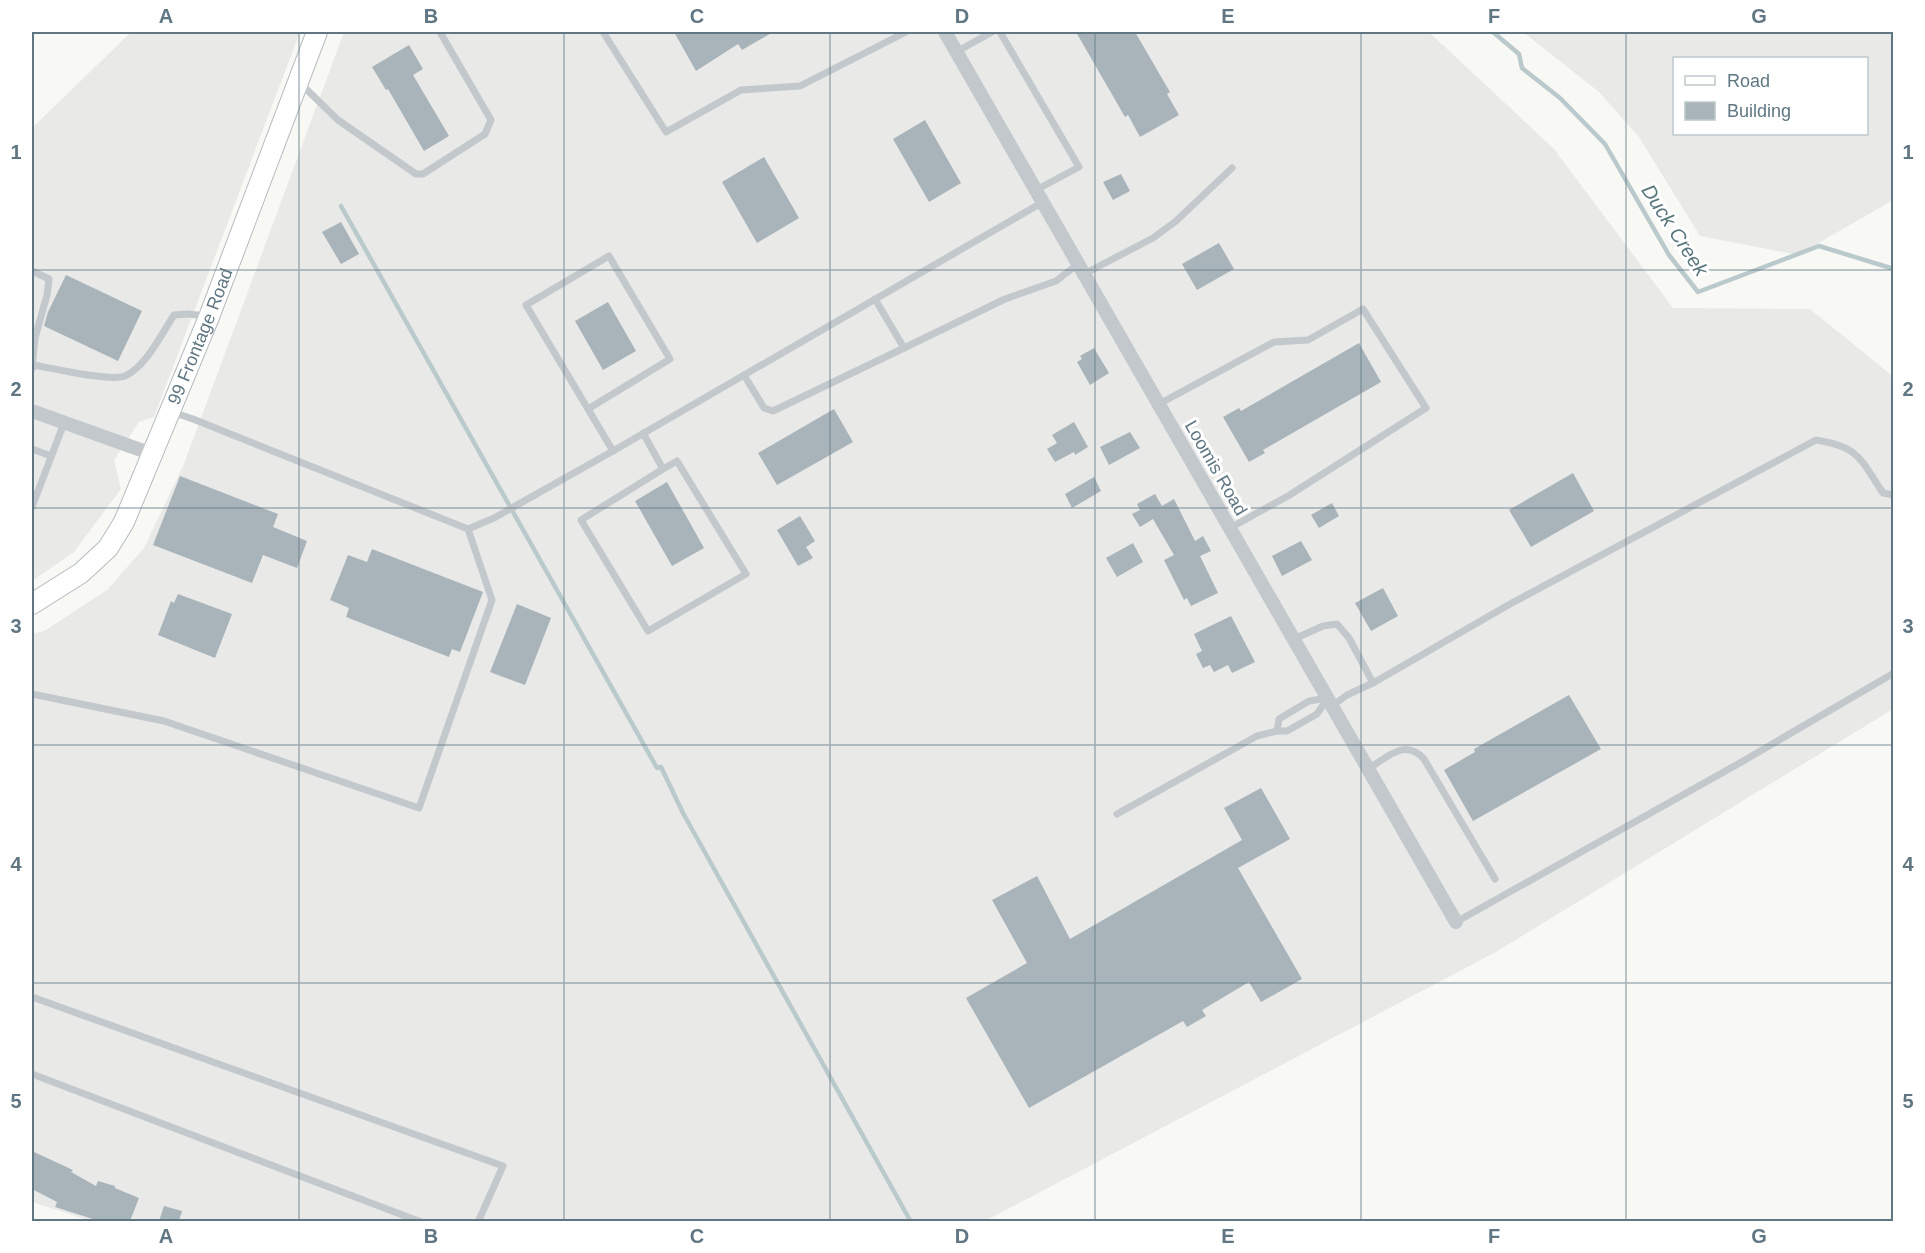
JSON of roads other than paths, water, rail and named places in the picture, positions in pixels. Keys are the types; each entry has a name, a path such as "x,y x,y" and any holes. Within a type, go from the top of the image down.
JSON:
{"street":[{"name":"99 Frontage Road","path":"32,604 81,573 108,548 124,522 209,317 317,32"},
{"name":"Loomis Road","path":"945,32 1456,922"},
{"path":"32,411 152,454"}],"lane":[{"path":"298,81 338,120 416,174 423,174 484,134 491,120 441,32"},
{"path":"603,32 666,132 741,90 800,86 906,32"},
{"path":"956,52 992,32"},
{"path":"170,412 193,419 468,529 494,518 875,299 1039,196 1079,167 1000,32"},
{"path":"744,375 764,408 772,411 1005,299 1056,281 1153,238 1176,221 1232,168"},
{"path":"588,410 670,359 609,256 526,305 588,410 613,451"},
{"path":"32,271 49,279 35,338 32,367 124,377 137,368 151,351 174,315 209,317"},
{"path":"875,299 904,348"},
{"path":"1159,404 1274,342 1308,340 1363,309 1426,408 1288,496 1230,528"},
{"path":"32,507 64,423"},
{"path":"643,434 663,469"},
{"path":"1117,814 1257,736 1287,731 1317,714 1330,702 1372,683 1520,599 1816,440 1836,443 1855,452 1883,493 1893,495"},
{"path":"32,449 51,456"},
{"path":"677,461 746,574 648,631 581,520 663,469 677,461"},
{"path":"32,694 164,721 419,808 492,600 468,529"},
{"path":"1294,639 1323,626 1337,624 1349,638 1372,683"},
{"path":"1456,922 1738,764 1893,673"},
{"path":"1277,731 1279,719 1309,701 1330,702"},
{"path":"1368,769 1400,749 1409,748 1417,751 1424,759 1495,879"},
{"path":"32,997 503,1166 478,1221"},
{"path":"32,1074 421,1221"}],"waterway":[{"name":"Duck Creek","path":"1493,32 1519,54 1522,68 1560,98 1605,144 1669,255 1698,292 1819,246 1894,269"},
{"path":"341,206 657,768 661,767 683,813 911,1222"}]}
